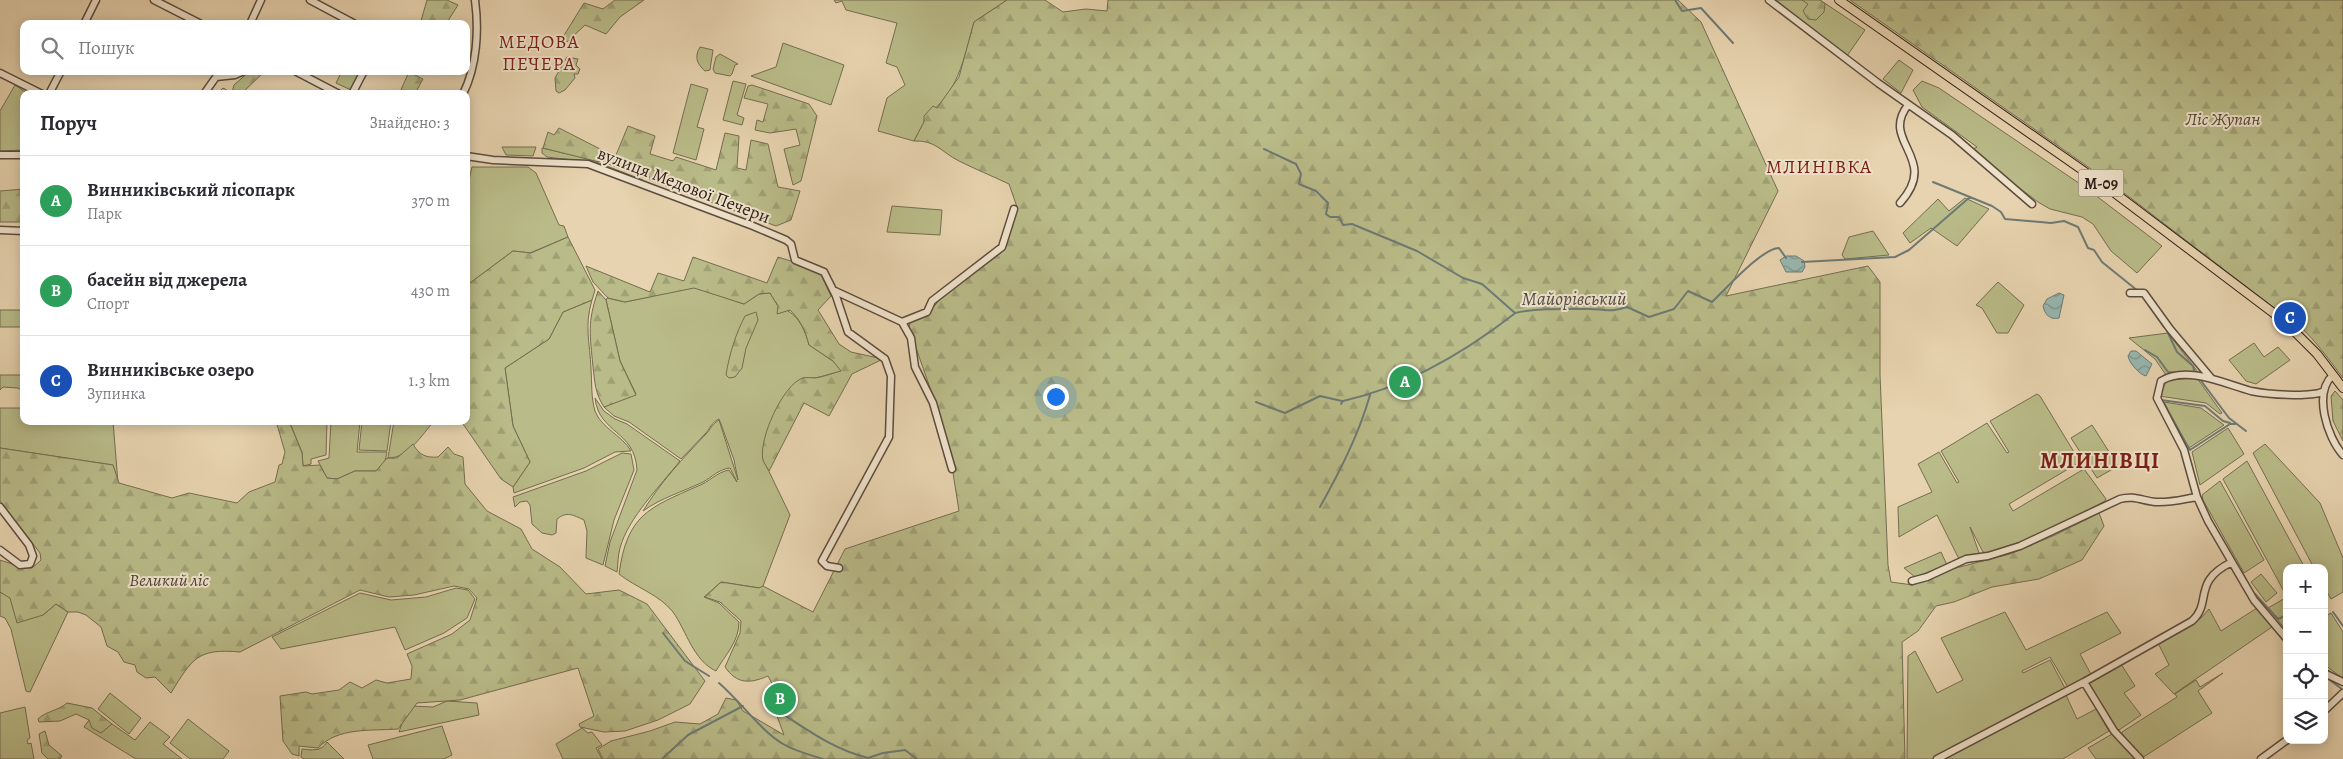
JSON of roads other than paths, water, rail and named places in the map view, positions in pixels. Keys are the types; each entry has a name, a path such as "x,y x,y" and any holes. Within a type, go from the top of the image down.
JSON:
{"main road":[{"name":"М-09","path":"1839,0 2156,224 2295,331 2343,388"}],"street":[{"path":"86,20 96,0"},
{"path":"154,0 194,20"},
{"path":"252,20 261,0"},
{"path":"310,0 348,20"},
{"path":"470,68 477,42 478,22 475,0"},
{"path":"1770,0 1908,105 1952,135 2032,204"},
{"path":"0,72 34,90"},
{"path":"51,90 58,75"},
{"path":"207,90 216,77 235,75"},
{"path":"303,75 331,90"},
{"path":"354,90 362,75"},
{"path":"464,90 468,75"},
{"path":"1900,203 1912,188 1916,172 1899,125 1901,113 1908,105"},
{"path":"0,155 20,155"},
{"name":"вулиця Медової Печери","path":"470,157 493,160 535,160 588,164 786,240 791,244 795,260 824,272 833,290 848,332 885,359 891,376 890,437 844,516 822,561 827,566 839,568"},
{"path":"902,322 927,312 932,301 1002,247 1014,209"},
{"path":"0,230 20,231"},
{"path":"833,290 902,322 911,338 915,367 933,403 952,469"},
{"path":"2135,293 2148,297 2170,329 2211,378"},
{"path":"2333,375 2325,384 2324,391 2327,422 2332,440 2343,455"},
{"path":"2283,634 2254,600 2232,562 2197,497 2188,460 2172,425 2157,402 2160,385 2166,378 2211,378 2252,391 2296,395 2324,391"},
{"path":"1912,581 1927,577 1966,559 2020,546 2120,499 2135,496 2153,502 2167,502 2197,497"},
{"path":"0,507 29,545 34,556 30,564 20,564 0,550"},
{"path":"1937,759 2084,682 2192,621 2198,614 2202,593 2211,575 2232,562"},
{"path":"2328,676 2343,682"},
{"path":"2084,682 2114,731 2140,759"},
{"path":"2328,707 2343,693"},
{"path":"2261,759 2283,743"}],"water":[{"path":"1786,256 1796,256 1804,261 1805,267 1802,272 1786,272 1780,260"},
{"path":"2059,293 2064,295 2059,318 2053,318 2045,312 2043,306 2047,299"},
{"path":"2131,351 2136,351 2152,364 2146,376 2138,371 2130,362 2128,356"}],"waterway":[{"path":"1675,0 1682,11 1701,8 1733,43"},
{"path":"1264,149 1296,164 1301,174 1299,184 1316,191 1328,203 1326,214 1330,217 1339,217 1343,225 1352,224"},
{"path":"1933,182 1992,206 2001,212 2005,219 2051,223 2064,221 2078,227 2088,248 2094,250 2102,262 2138,291"},
{"name":"Майорівський","path":"1802,262 1895,257 1909,250 1970,197"},
{"name":"Майорівський","path":"1352,224 1417,251 1463,278 1482,284 1515,313 1551,309 1612,310 1627,307 1649,317 1674,309 1688,291 1712,302 1754,262 1772,250 1779,248 1786,258"},
{"path":"2148,304 2164,327"},
{"path":"1341,404 1343,401 1389,387 1433,367 1475,342 1514,314"},
{"path":"2167,331 2177,352 2193,366 2195,374"},
{"path":"2145,350 2157,357 2168,372 2178,373"},
{"path":"2199,378 2229,418 2246,431"},
{"path":"1320,507 1348,452 1370,395"},
{"path":"1256,402 1285,413 1320,396 1342,401"},
{"path":"2161,400 2205,406 2223,421 2230,423"},
{"path":"2167,411 2190,450 2230,424 2235,424"},
{"path":"2255,594 2278,619 2283,617"},
{"path":"2333,612 2343,626"},
{"path":"663,633 685,661 709,676"},
{"path":"2328,671 2333,674"},
{"path":"2328,679 2343,690"},
{"path":"719,683 759,724 783,744 792,749 823,759"},
{"path":"780,694 783,703 781,713 833,745 868,758 883,753 905,750 917,759"},
{"path":"778,700 776,704 782,702"},
{"path":"662,759 688,735 743,706"}],"place":[{"name":"Винниківське озеро","path":"2290,318"},
{"name":"Винниківський лісопарк","path":"1405,382"},
{"name":"басейн від джерела","path":"780,699"}],"district":[{"name":"МЕДОВА ПЕЧЕРА","path":"539,52"},
{"name":"МЛИНІВКА","path":"1819,166"},
{"name":"МЛИНІВЦІ","path":"2100,460"}],"park label":[{"name":"Ліс Жупан","path":"2223,119"},
{"name":"Великий ліс","path":"169,580"}]}
